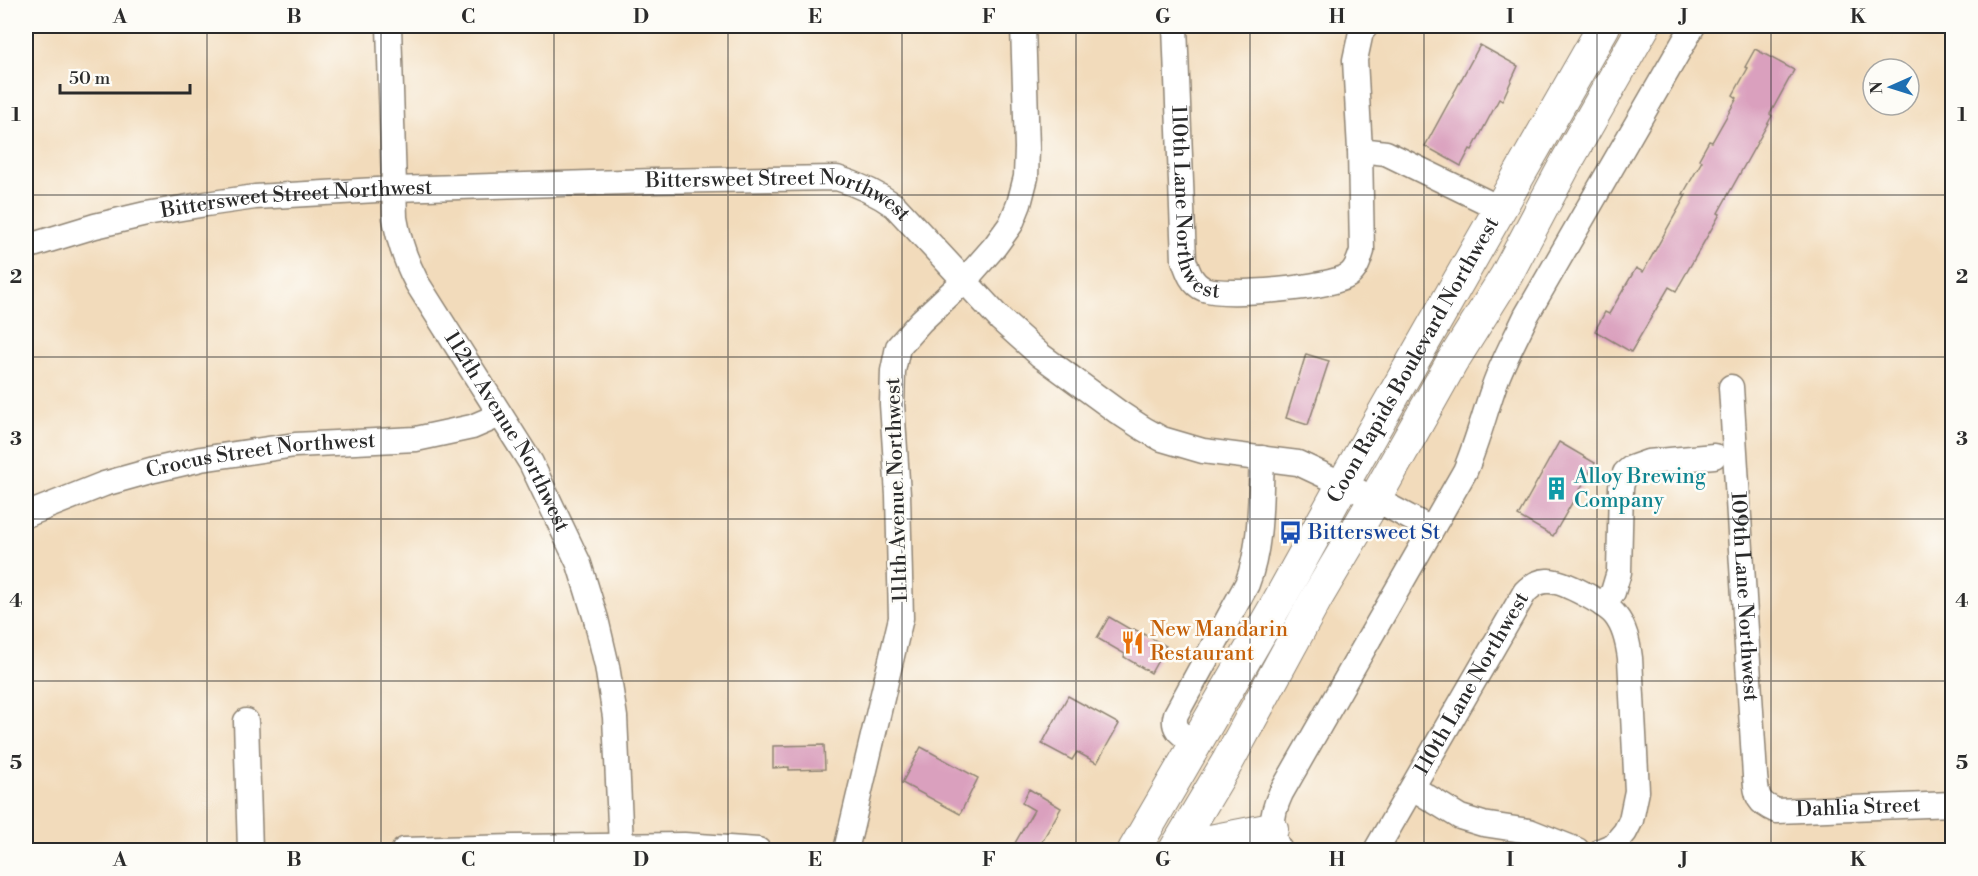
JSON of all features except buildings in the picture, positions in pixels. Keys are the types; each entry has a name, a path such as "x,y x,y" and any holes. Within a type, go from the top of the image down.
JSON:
{"main road":[{"name":"Coon Rapids Boulevard Northwest","path":"1134,850 1278,602 1604,26"},
{"name":"Coon Rapids Boulevard Northwest","path":"1175,850 1228,761 1317,597 1452,362 1506,276 1567,161 1644,26"},
{"path":"1189,850 1210,841 1276,840"}],"street":[{"name":"112th Avenue Northwest","path":"389,26 394,218 398,239 417,283 531,463 579,564 608,666 615,717 621,845"},
{"name":"111th Avenue Northwest","path":"846,850 901,618 898,495 892,404 893,371 898,347 921,321 965,280 995,246 1011,224 1019,204 1026,177 1027,148 1023,26"},
{"name":"110th Lane Northwest","path":"1176,26 1185,260 1188,274 1195,283 1203,289 1216,292 1292,289 1337,281 1349,274 1358,264 1362,251 1355,60 1361,28"},
{"path":"1276,840 1274,809 1281,793 1466,471 1476,447 1502,364 1526,316 1694,26"},
{"path":"1360,150 1386,153 1499,208"},
{"name":"Bittersweet Street Northwest","path":"26,247 95,226 206,204 255,197 394,189 837,178 879,195 895,206 1001,320 1040,355 1144,429 1162,439 1203,451 1298,463 1375,499 1431,529"},
{"name":"109th Lane Northwest","path":"1731,387 1756,792 1764,806"},
{"name":"Crocus Street Northwest","path":"26,515 104,484 201,459 295,445 416,439 472,427 500,415"},
{"path":"1608,848 1625,832 1631,820 1637,791 1627,639 1614,613 1603,605 1613,592 1619,572 1621,487 1625,473 1631,468 1648,462 1714,456"},
{"path":"1196,744 1178,732 1173,722 1236,605 1252,570 1258,531 1262,458"},
{"name":"110th Lane Northwest","path":"1376,850 1531,585 1549,581 1557,582 1603,605"},
{"path":"246,721 250,850"},
{"path":"1413,788 1460,817 1483,824 1529,831 1577,850"},
{"name":"Dahlia Street","path":"1764,806 1777,811 1787,811 1953,804"},
{"path":"404,850 621,845 684,845 758,850"}],"place":[{"name":"Alloy Brewing Company","path":"1556,489"},
{"name":"Bittersweet St","path":"1290,533"},
{"name":"New Mandarin Restaurant","path":"1132,642"}]}
